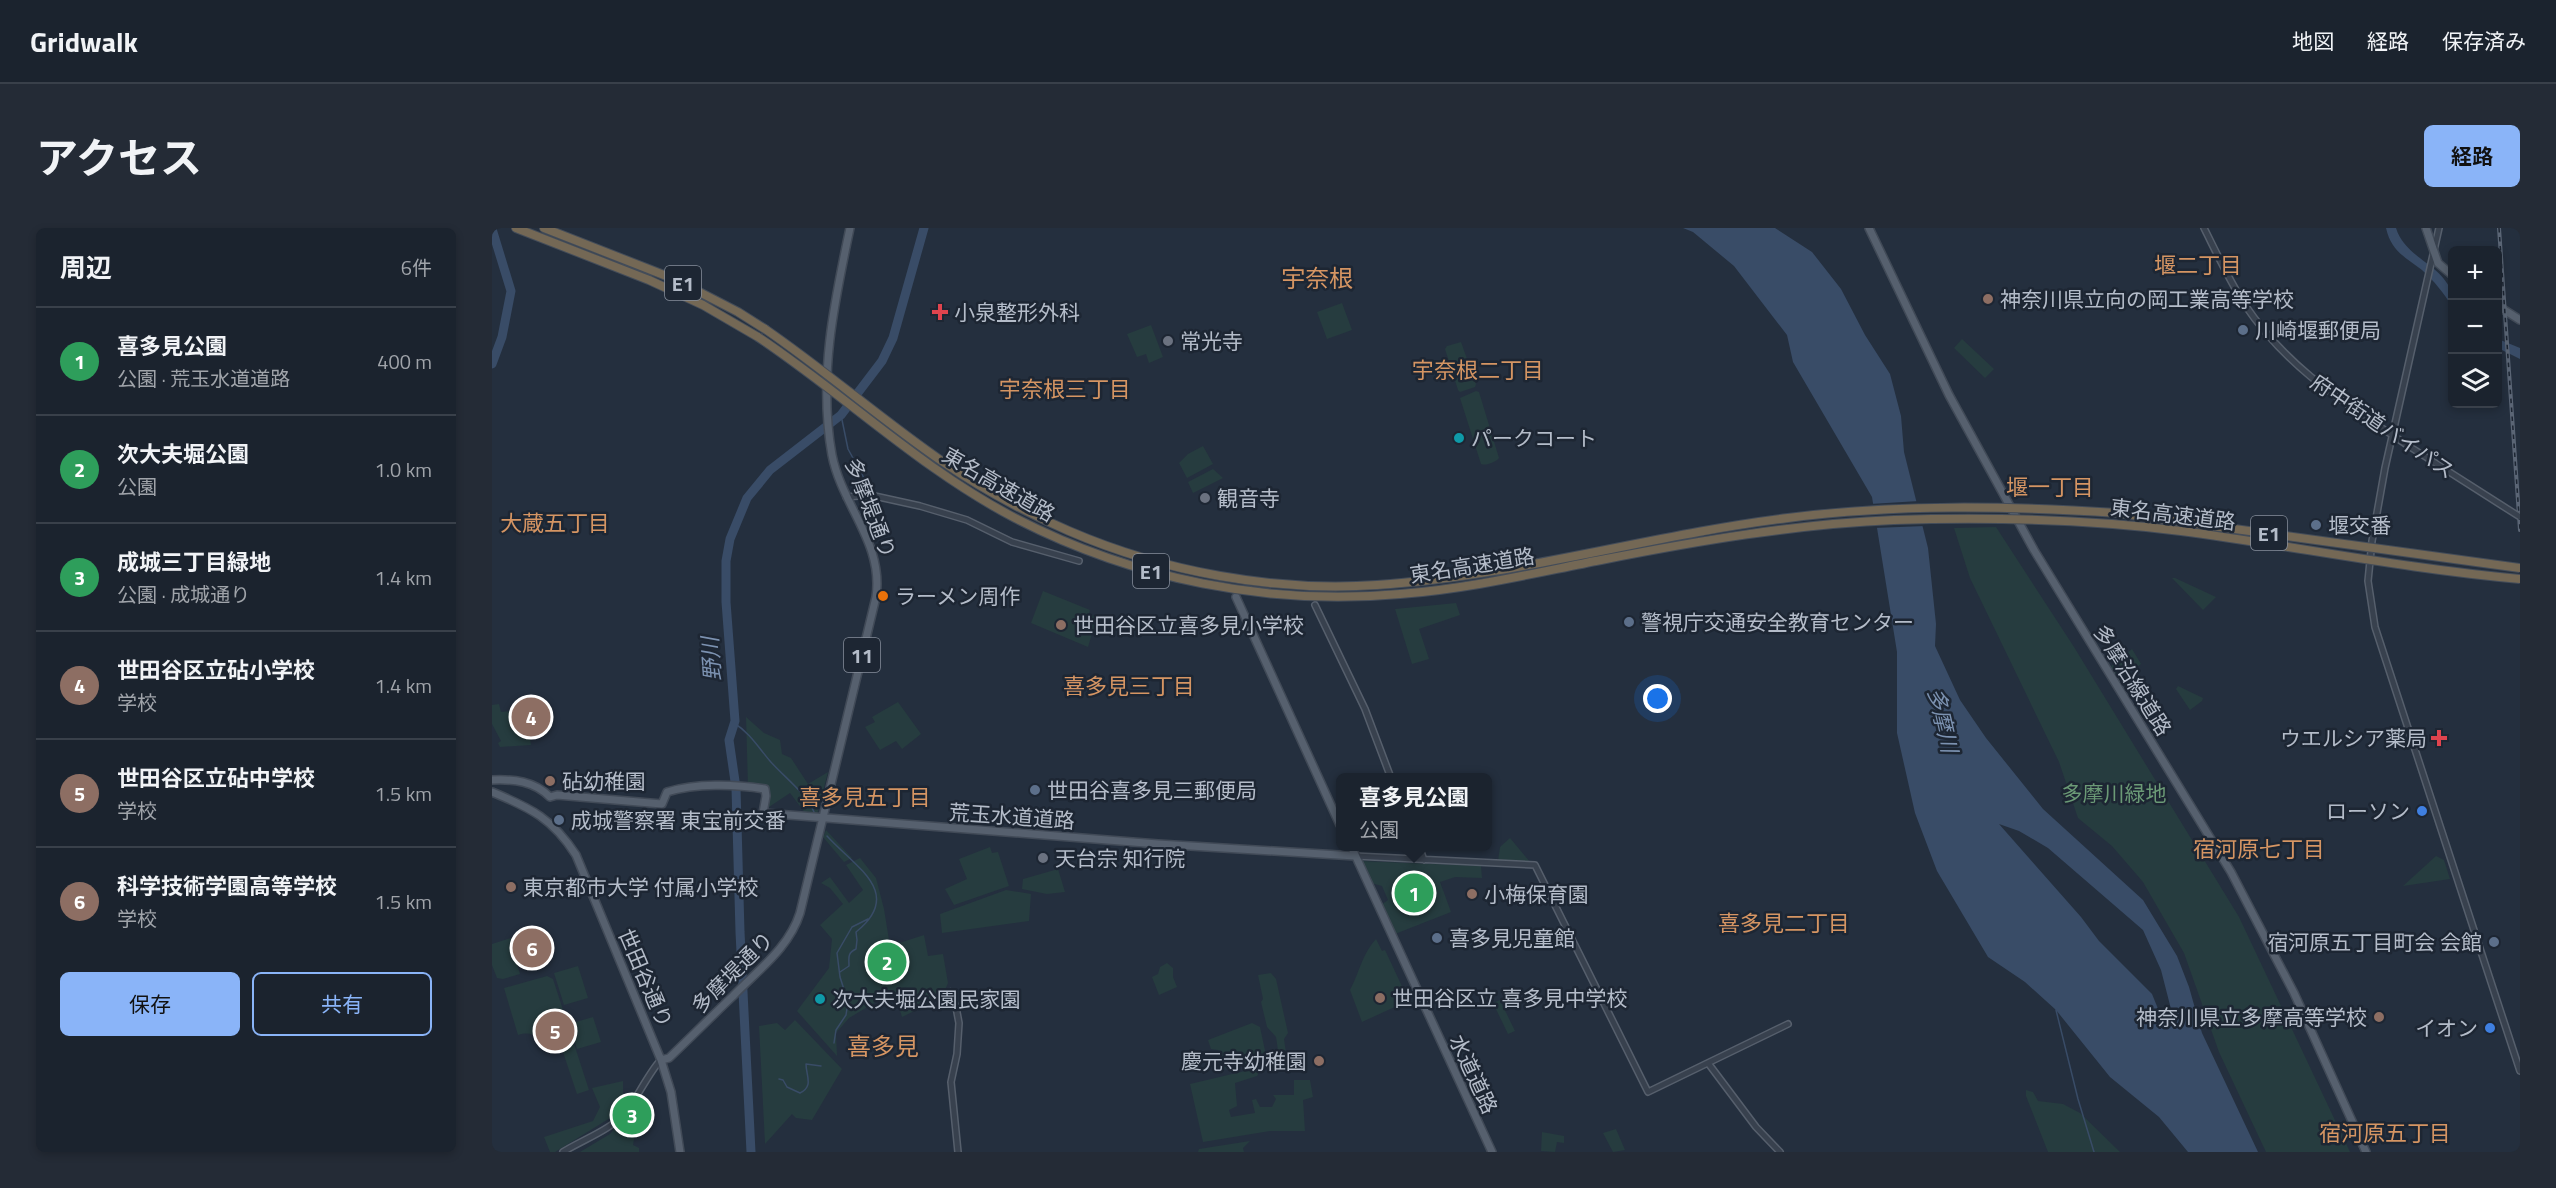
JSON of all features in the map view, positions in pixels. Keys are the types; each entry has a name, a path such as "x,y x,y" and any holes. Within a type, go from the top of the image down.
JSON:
{"highway":[{"name":"東名高速道路","path":"516,228 676,292 758,337 791,359 945,476 1014,518 1077,546 1145,570 1239,590 1328,597 1400,594 1472,585 1776,531 1887,521 1967,519 2054,520 2168,530 2520,579"},
{"name":"東名高速道路","path":"544,228 596,247 699,291 765,329 944,463 1020,507 1072,532 1143,557 1182,567 1256,580 1349,586 1432,580 1758,522 1848,512 1922,508 2055,509 2117,513 2520,568"}],"main road":[{"name":"多摩堤通り","path":"661,1060 669,1058 752,977 783,945 796,923 879,583 874,553 846,497 835,466 830,437 829,331 850,228"},
{"name":"多摩沿線道路","path":"1869,228 1949,395 2043,566 2232,872 2294,993 2366,1152"},
{"path":"2426,228 2438,263 2448,272"},
{"path":"2502,309 2520,320"},
{"path":"1236,597 1336,814"},
{"name":"荒玉水道道路","path":"492,780 523,782 542,789 550,797 557,795 662,804 667,792 682,788 748,787 765,789 763,813 1049,836 1355,856"},
{"name":"世田谷通り","path":"492,792 542,816 557,830 576,855 661,1060 671,1092 680,1152"},
{"name":"水道道路","path":"1353,851 1492,1152"}],"street":[{"name":"府中街道バイパス","path":"2204,228 2232,285 2276,346 2315,382 2393,436 2520,517"},
{"path":"2439,228 2375,523 2368,581 2375,627 2520,1071"},
{"path":"846,497 870,495 905,502 960,518 1012,542 1079,561"},
{"path":"1315,605 1365,709 1389,773"},
{"path":"1421,851 1424,860"},
{"name":"荒玉水道道路","path":"1355,856 1534,865 1647,1092 1708,1063"},
{"path":"950,992 959,1023 957,1054 951,1082 958,1152"},
{"path":"1780,1152 1730,1095 1708,1063 1788,1024"},
{"path":"563,1152 620,1118 642,1090 656,1064 661,1060"}],"green space":[{"path":"1342,303 1352,330 1327,339 1317,312"},
{"path":"1151,325 1163,357 1149,363 1146,354 1137,357 1127,334"},
{"path":"1962,339 1994,369 1985,378 1954,348"},
{"path":"1461,342 1476,384 1475,387 1460,392 1445,349 1447,346"},
{"path":"1476,391 1479,392 1499,458 1485,464 1481,464 1460,398"},
{"path":"1203,446 1213,464 1187,478 1179,463 1188,454"},
{"path":"1213,469 1223,478 1193,493 1188,482"},
{"name":"多摩川緑地","path":"1996,527 2074,647 2239,917 2350,1152 2266,1152 2219,1052 2184,953 2143,882 2112,846 2078,818 2059,762 1970,578 1954,528"},
{"path":"2172,578 2175,578 2216,597 2203,610"},
{"path":"1043,591 1090,610 1089,614 1097,617 1088,647 1031,623"},
{"path":"1456,603 1460,615 1419,629 1429,659 1412,664 1395,609"},
{"path":"2132,649 2141,664 2134,669 2132,666 2115,677 2109,668"},
{"path":"2178,686 2203,698 2202,701 2190,710 2176,689"},
{"path":"898,702 921,734 902,749 896,741 880,750 865,727 875,722 872,717"},
{"path":"499,704 501,712 533,708 532,720 528,724 531,745 500,747 498,743 501,741 492,724 492,705"},
{"path":"746,717 764,733 780,740 782,754 791,758 808,784 828,772 817,815 806,814 790,793 766,809 767,788 748,787"},
{"path":"826,830 852,858 844,862 823,837"},
{"path":"1510,838 1530,862 1498,861 1500,847"},
{"path":"990,847 992,853 998,852 1009,886 954,905 945,889 967,879 959,859"},
{"path":"2436,856 2444,860 2450,879 2403,886"},
{"path":"860,858 876,878 890,946 924,935 928,956 943,954 948,983 939,999 902,1017 894,991 849,1018 836,1033 837,1056 797,1011 829,968 832,939 820,925 843,904 830,888 821,883 830,877 849,903 863,890 846,865"},
{"path":"1362,861 1481,866 1482,878 1455,877 1440,882 1451,912 1395,934 1381,905 1388,900 1382,886 1371,883"},
{"path":"1058,869 1065,892 1047,894 1022,889 1023,879"},
{"path":"1006,890 1031,894 1029,921 942,933 940,914"},
{"path":"511,938 517,943 520,952 514,954 520,974 503,979 497,978 492,965 492,944"},
{"path":"1376,939 1382,951 1385,950 1406,995 1401,997 1399,1005 1362,1022 1350,990 1364,957"},
{"path":"1167,963 1173,968 1173,977 1177,987 1159,995 1152,977 1158,974 1160,967"},
{"path":"578,966 588,998 564,1005 554,973"},
{"path":"1271,973 1276,979 1288,1033 1284,1039 1287,1060 1282,1063 1276,1037 1267,1027 1261,1002 1263,999 1258,975"},
{"path":"547,976 553,979 589,1090 577,1094 560,1043 543,1048 534,1035 518,1035 504,988"},
{"path":"1500,1000 1515,1031 1508,1034 1493,1003"},
{"path":"593,1017 601,1042 577,1049 569,1024"},
{"path":"795,1020 842,1069 812,1120 796,1118 792,1114 765,1144 759,1026 777,1023 785,1030"},
{"path":"1252,1023 1260,1027 1266,1055 1270,1056 1267,1069 1261,1069 1257,1076 1235,1083 1237,1106 1229,1110 1231,1117 1255,1113 1252,1100 1256,1099 1260,1107 1272,1107 1276,1099 1273,1095 1294,1095 1294,1080 1310,1080 1313,1097 1303,1100 1305,1131 1270,1131 1203,1142 1190,1084 1266,1066 1266,1061 1222,1069 1218,1050 1211,1049 1208,1040"},
{"path":"623,1081 623,1110 555,1152 550,1152 544,1137 593,1121 600,1107 592,1088"},
{"path":"2026,1090 2033,1092 2038,1101 2063,1104 2080,1113 2120,1152 2048,1152 2026,1096"},
{"path":"642,1096 633,1145 639,1148 639,1152 580,1152 610,1134"},
{"path":"1616,1129 1625,1150 1613,1152 1603,1133"},
{"path":"1542,1132 1564,1136 1564,1143 1557,1142 1555,1152 1541,1151"},
{"path":"1250,1141 1243,1148 1244,1152 1198,1152 1199,1149"}],"water":[{"name":"多摩川","path":"1683,228 1775,228 1812,252 1841,289 1865,335 1890,374 1901,416 1904,452 1928,548 1936,624 1935,646 1960,700 1986,738 2043,809 2143,900 2177,956 2189,987 2202,1033 2258,1152 2188,1152 2159,1117 2110,1077 2056,1010 2025,982 1988,957 1937,871 1915,813 1897,733 1897,652 1872,497 1793,362 1787,335 1734,266 1693,232","holes":["1999,824 2019,831 2048,848 2143,930 2161,970 2172,1013 2165,1026 2152,994 2099,941 2081,917"]},
{"path":"2386,228 2396,228 2407,247 2440,275 2448,285 2448,301 2431,278 2404,257 2388,236"},
{"path":"2502,341 2520,348 2520,359 2502,350"}],"pier":[{"path":"1919,501 1925,526 1874,528 1870,504"}],"waterway":[{"name":"野川","path":"751,1152 740,932 736,788 729,740 735,721 726,602 726,561 730,539 747,498 770,470 841,415 882,361 893,338 924,228"},
{"path":"492,229 511,291 502,337 492,364"},
{"path":"841,415 848,449 870,489"},
{"path":"875,498 888,530"},
{"path":"734,723 749,736 800,792 814,812"},
{"path":"827,836 861,870 876,893 876,905 870,918 856,932 857,940"},
{"path":"834,1043 836,1030 846,1015 848,1002 840,977 837,953 852,927 868,919"},
{"path":"840,972 849,966 849,956 856,949 857,940"},
{"path":"2056,1010 2094,1152"},
{"path":"779,1079 783,1080 787,1087 800,1093 808,1084 806,1064 821,1066"}],"railway":[{"path":"2499,228 2520,530"}],"place":[{"name":"神奈川県立向の岡工業高等学校","path":"1988,299"},
{"name":"小泉整形外科","path":"940,312"},
{"name":"川崎堰郵便局","path":"2243,330"},
{"name":"常光寺","path":"1168,341"},
{"name":"パークコート","path":"1459,438"},
{"name":"観音寺","path":"1205,498"},
{"name":"堰交番","path":"2316,525"},
{"name":"ラーメン周作","path":"883,596"},
{"name":"警視庁交通安全教育センター","path":"1629,622"},
{"name":"世田谷区立喜多見小学校","path":"1061,625"},
{"name":"世田谷区立砧小学校","path":"531,717"},
{"name":"ウエルシア薬局","path":"2439,738"},
{"name":"砧幼稚園","path":"550,781"},
{"name":"世田谷喜多見三郵便局","path":"1035,790"},
{"name":"ローソン","path":"2422,811"},
{"name":"成城警察署 東宝前交番","path":"559,820"},
{"name":"天台宗 知行院","path":"1043,858"},
{"name":"東京都市大学 付属小学校","path":"511,887"},
{"name":"喜多見公園","path":"1414,893"},
{"name":"小梅保育園","path":"1472,894"},
{"name":"喜多見児童館","path":"1437,938"},
{"name":"宿河原五丁目町会 会館","path":"2494,942"},
{"name":"科学技術学園高等学校","path":"532,948"},
{"name":"次大夫堀公園","path":"887,962"},
{"name":"世田谷区立 喜多見中学校","path":"1380,998"},
{"name":"次大夫堀公園民家園","path":"820,999"},
{"name":"神奈川県立多摩高等学校","path":"2379,1017"},
{"name":"イオン","path":"2490,1028"},
{"name":"世田谷区立砧中学校","path":"555,1031"},
{"name":"慶元寺幼稚園","path":"1319,1061"},
{"name":"成城三丁目緑地","path":"632,1115"}],"district":[{"name":"堰二丁目","path":"2198,265"},
{"name":"宇奈根","path":"1317,278"},
{"name":"宇奈根二丁目","path":"1478,370"},
{"name":"宇奈根三丁目","path":"1065,389"},
{"name":"堰一丁目","path":"2050,487"},
{"name":"大蔵五丁目","path":"555,523"},
{"name":"喜多見三丁目","path":"1129,686"},
{"name":"喜多見五丁目","path":"865,797"},
{"name":"宿河原七丁目","path":"2259,849"},
{"name":"喜多見二丁目","path":"1784,923"},
{"name":"喜多見","path":"883,1046"},
{"name":"宿河原五丁目","path":"2385,1133"}]}
